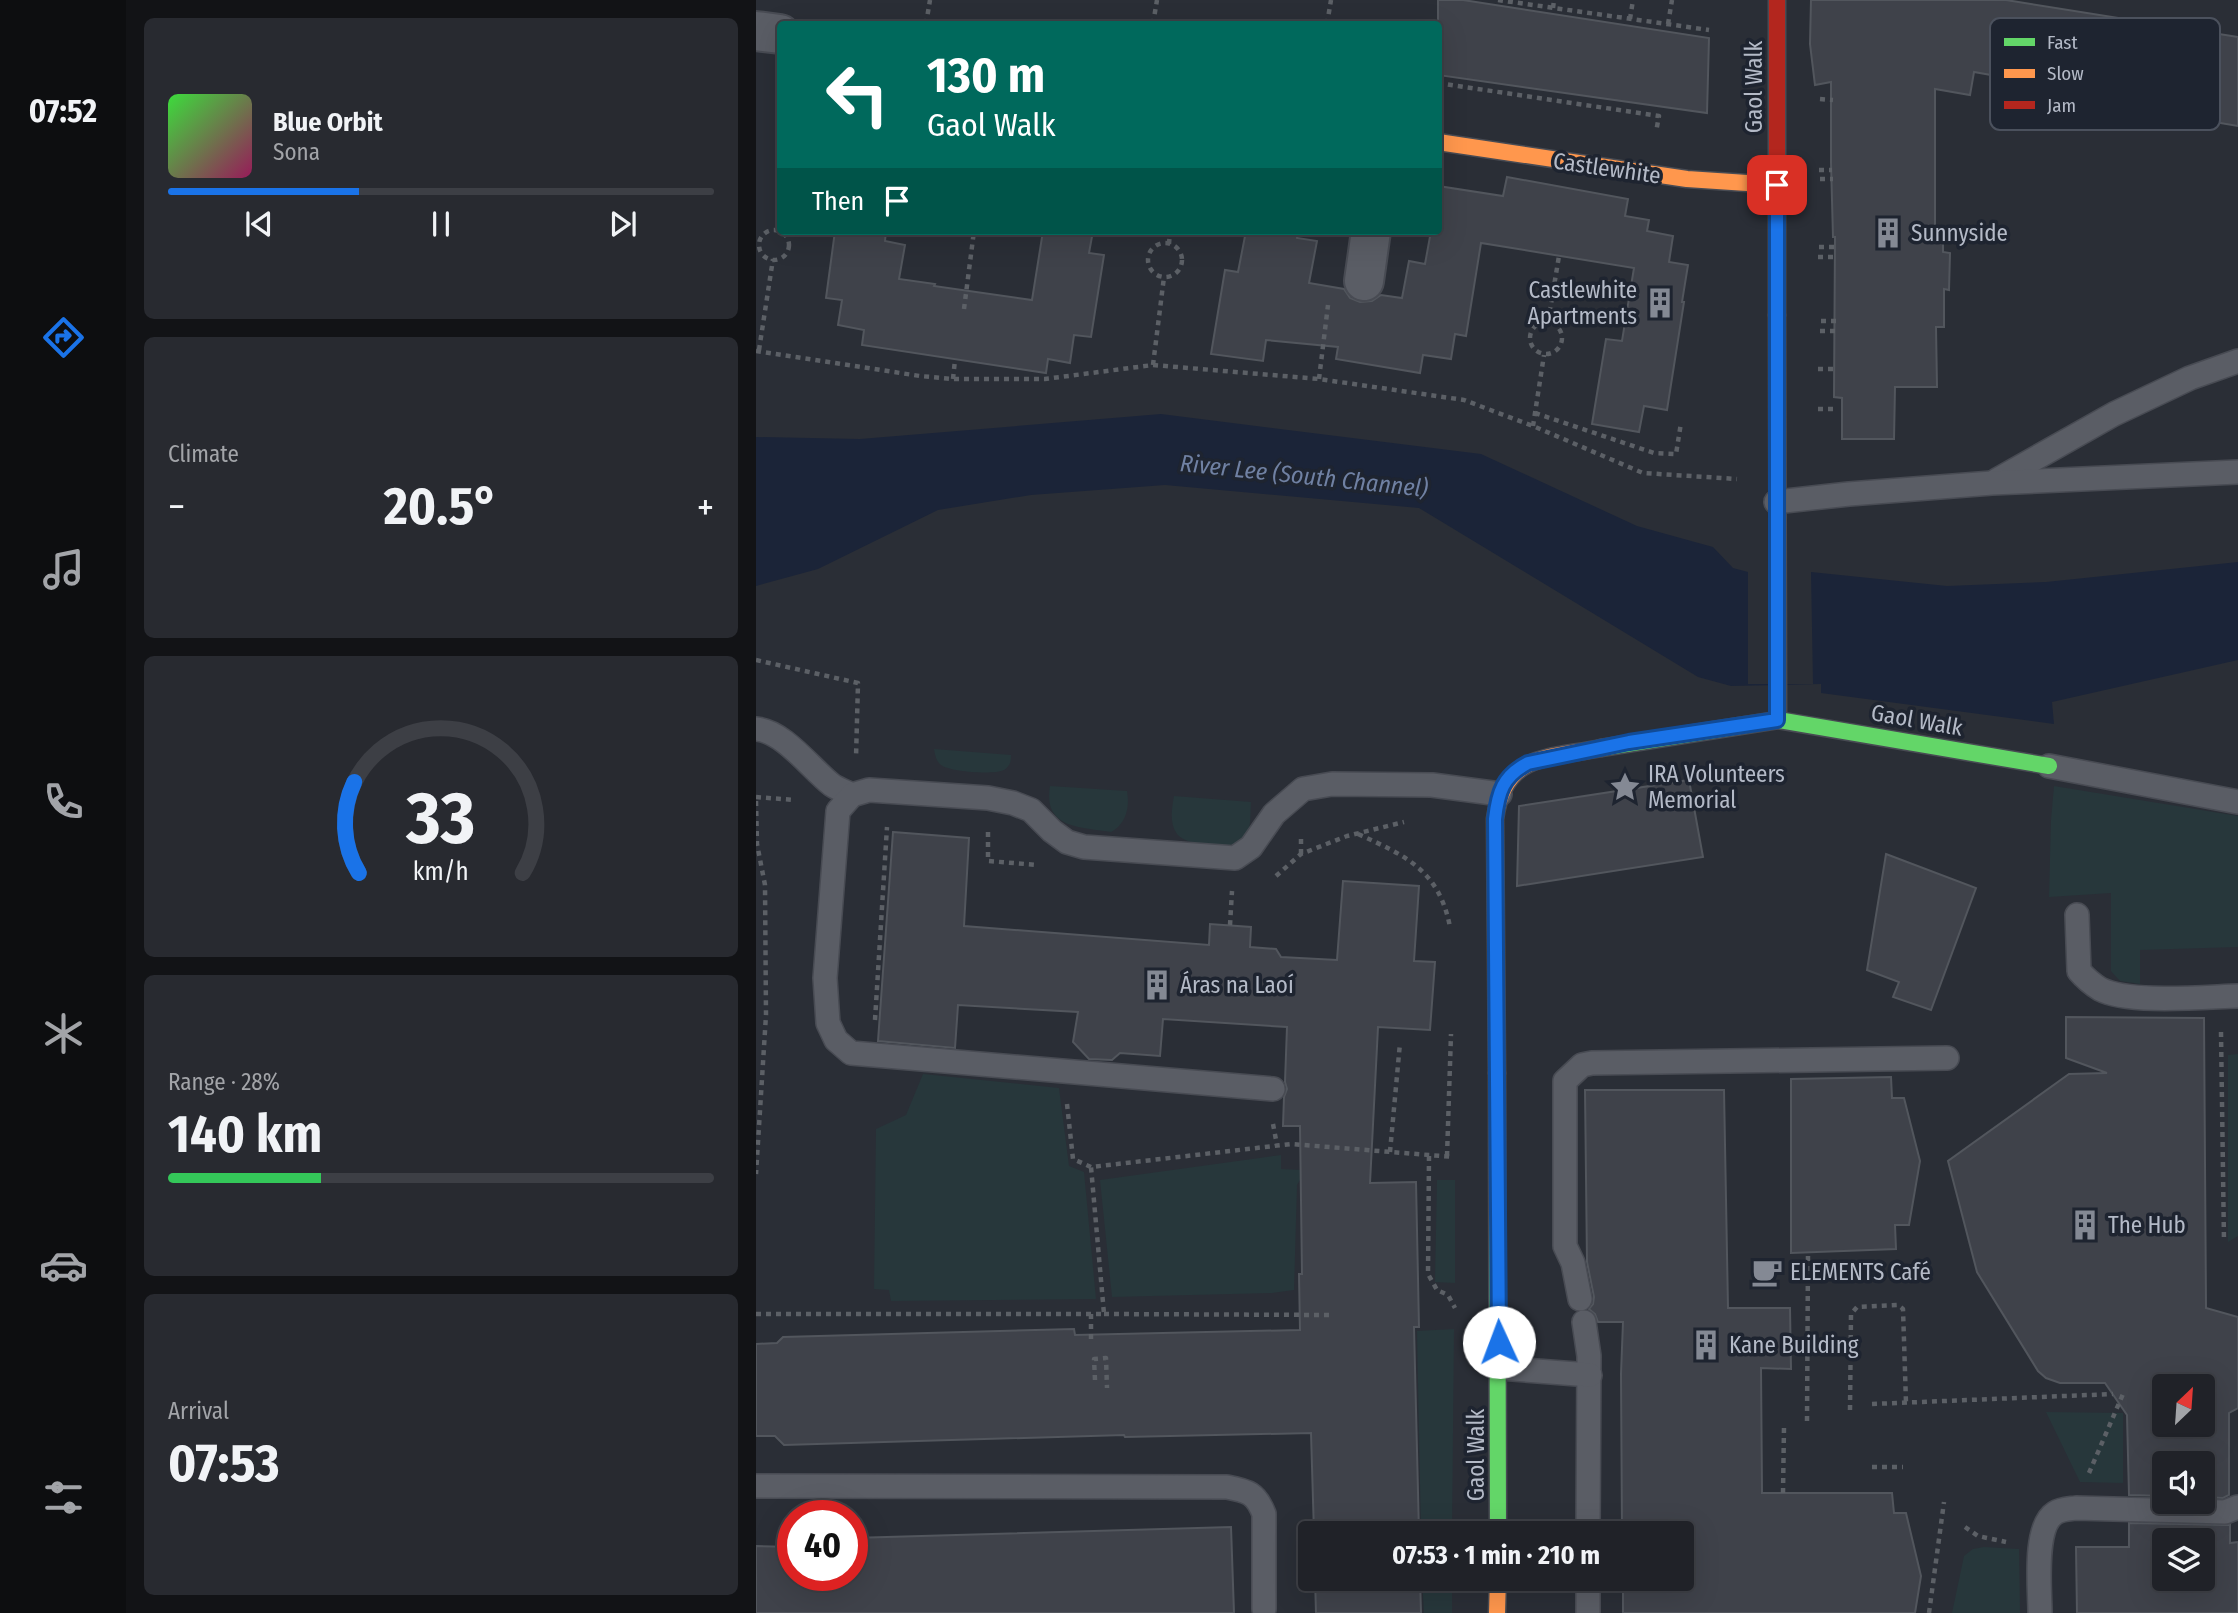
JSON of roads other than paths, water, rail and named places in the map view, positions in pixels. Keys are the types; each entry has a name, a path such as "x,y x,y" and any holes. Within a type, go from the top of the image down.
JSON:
{"street":[{"name":"Gaol Walk","path":"1777,0 1777,720"},
{"path":"756,30 777,34"},
{"name":"Castlewhite","path":"1442,143 1687,179 1777,185"},
{"path":"1364,281 1370,235"},
{"name":"Gaol Walk","path":"1498,1521 1495,819 1506,778 1528,763 1629,742 1777,720 2049,766"},
{"path":"1497,1613 1498,1591"}],"lane":[{"path":"1992,483 2113,414 2238,360"},
{"path":"1776,502 1992,483 2238,472"},
{"path":"756,729 762,729 778,738 833,786 852,795"},
{"path":"2049,766 2238,802"},
{"path":"1273,1089 851,1053 835,1040 828,1023 825,978 838,811 852,795 869,790 988,798 1028,808 1067,842 1084,847 1235,858 1251,847 1274,814 1303,789 1332,784 1432,785 1500,794"},
{"path":"2077,915 2079,971 2101,990 2124,997 2229,996"},
{"path":"1580,1299 1573,1263 1566,1246 1565,1082 1582,1065 1947,1058"},
{"path":"1584,1322 1590,1375 1588,1521"},
{"path":"1499,1368 1590,1375"},
{"path":"756,1486 1227,1487 1245,1490 1258,1500 1264,1514 1264,1609"},
{"path":"2040,1613 2040,1542 2045,1524 2053,1514 2076,1508 2225,1512 2238,1507"},
{"path":"1588,1591 1588,1613"}],"water":[{"name":"River Lee (South Channel)","path":"1161,414 1481,454 1637,526 1713,547 1733,568 1748,572 1811,572 1947,586 2046,582 2238,562 2238,660 2052,702 2054,724 1821,693 1821,684 1731,686 1698,677 1419,508 1165,485 1031,495 938,510 818,569 756,586 756,437 860,439"}],"place":[{"name":"Sunnyside","path":"1888,233"},
{"name":"Castlewhite Apartments","path":"1660,303"},
{"name":"IRA Volunteers Memorial","path":"1625,787"},
{"name":"Áras na Laoí","path":"1157,985"},
{"name":"The Hub","path":"2085,1225"},
{"name":"ELEMENTS Café","path":"1767,1272"},
{"name":"Kane Building","path":"1706,1345"}]}
